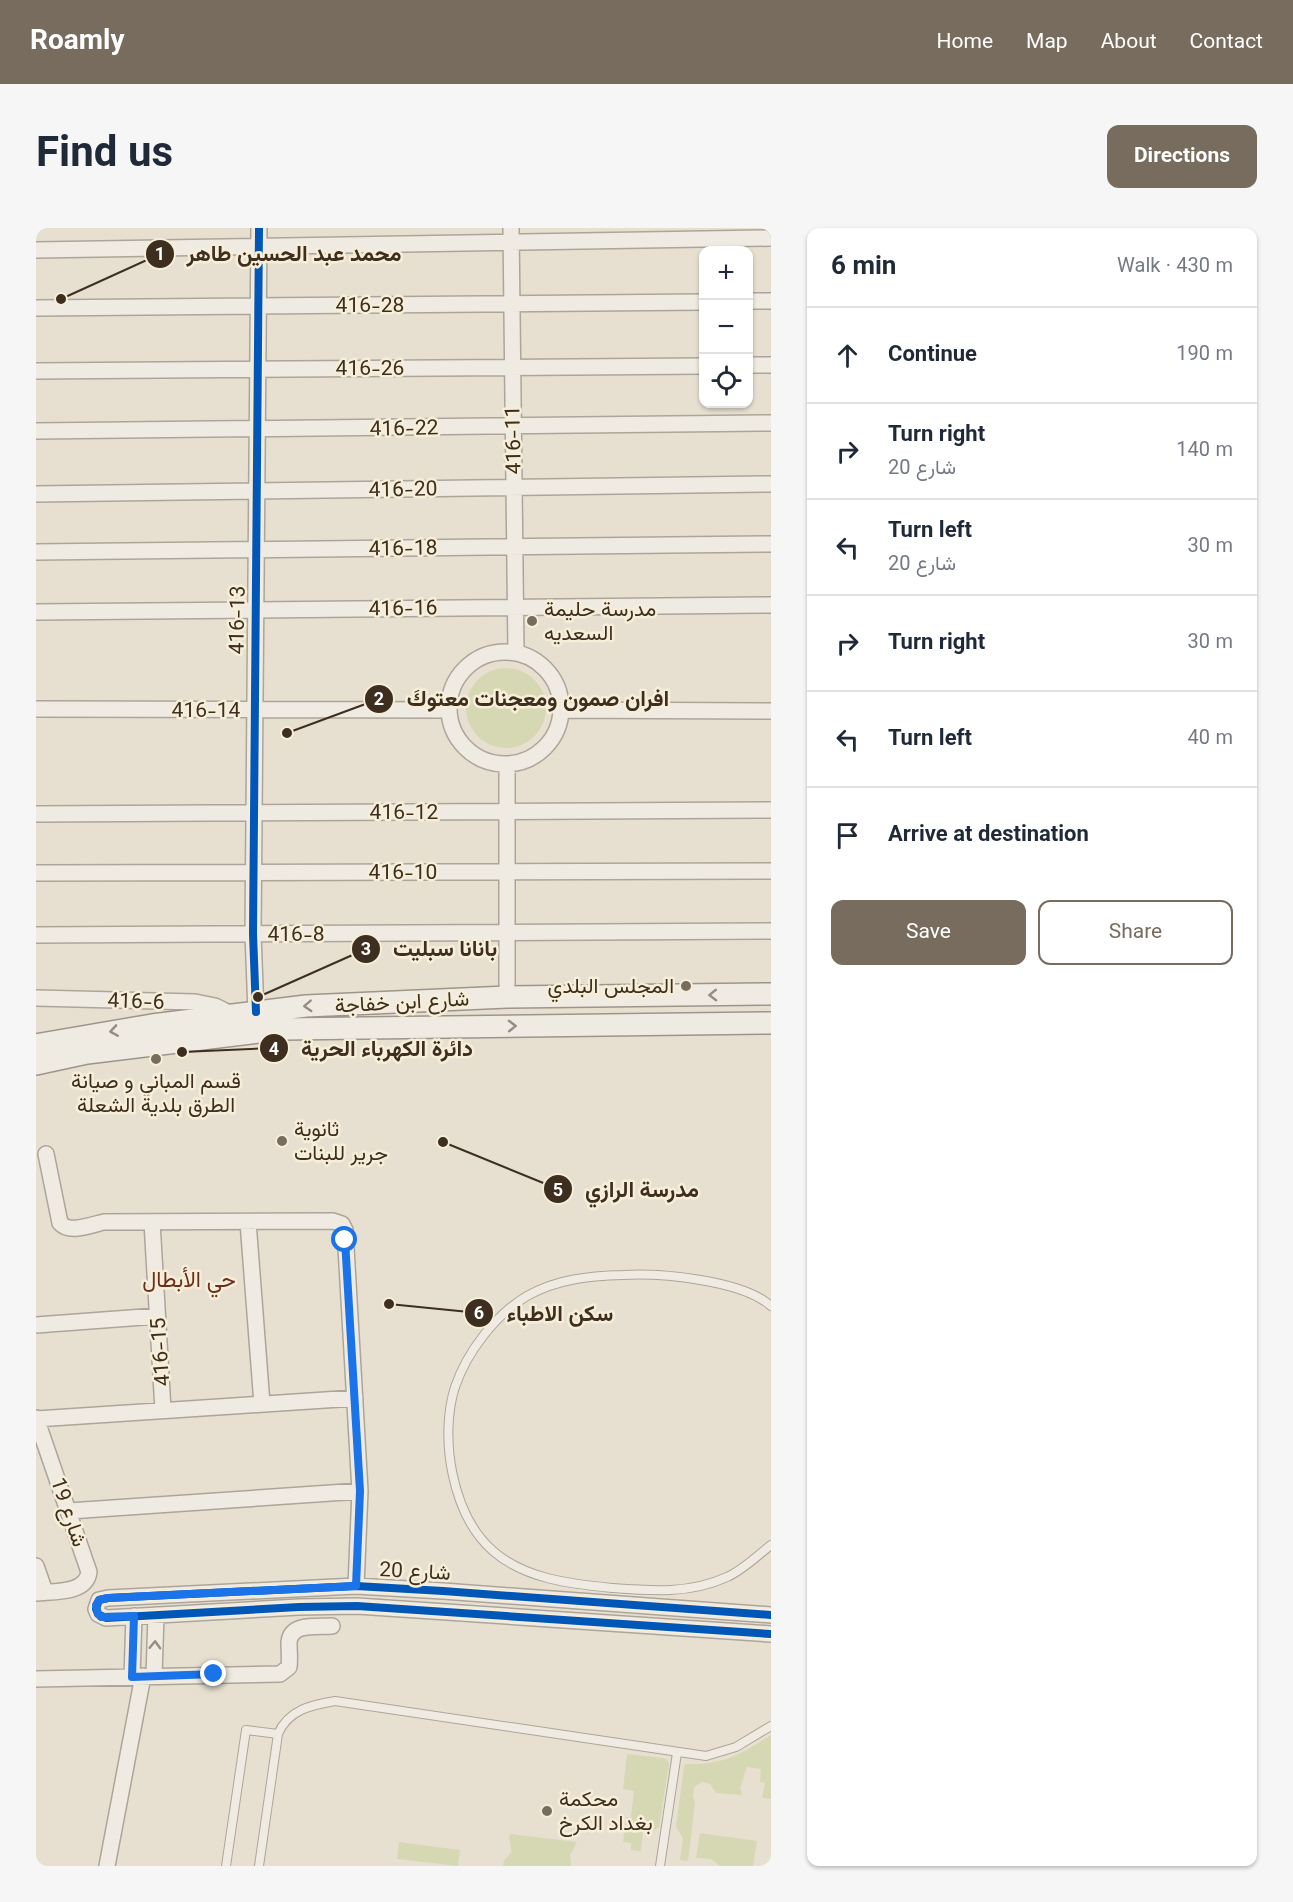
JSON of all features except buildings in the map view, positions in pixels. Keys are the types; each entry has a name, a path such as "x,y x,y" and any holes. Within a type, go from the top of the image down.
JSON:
{"street":[{"name":"416-13","path":"256,1012 253,872 259,228"},
{"path":"36,250 258,246 511,235 771,238"},
{"name":"416-11","path":"511,235 516,653"},
{"path":"753,302 771,301"},
{"name":"416-28","path":"36,308 699,302"},
{"path":"753,365 771,365"},
{"name":"416-26","path":"36,371 699,366"},
{"name":"416-22","path":"36,431 771,423"},
{"name":"416-20","path":"36,494 771,484"},
{"name":"416-18","path":"36,552 771,544"},
{"name":"416-16","path":"36,612 771,605"},
{"path":"499,652 516,653 531,658 543,667 553,679 559,694 561,710 558,726 550,741 538,753 524,761 507,764 490,762 473,755 460,743 452,727 448,710 450,693 457,678 468,665 483,656 499,652"},
{"name":"416-14","path":"36,709 448,710"},
{"path":"561,710 771,711"},
{"path":"507,764 507,997"},
{"name":"416-12","path":"36,814 771,810"},
{"name":"416-10","path":"36,873 771,871"},
{"name":"416-8","path":"36,935 771,932"},
{"name":"شارع ابن خفاجة","path":"36,1064 234,1025 256,1012 306,1006 507,997 771,994"},
{"name":"416-6","path":"36,998 195,1002 215,1006 234,1025"},
{"name":"شارع ابن خفاجة","path":"36,1045 152,1025 310,1028 771,1023"},
{"path":"46,1154 60,1223 64,1228 71,1229 104,1222 333,1221 342,1224 345,1230 360,1491 356,1586"},
{"name":"416-15","path":"152,1222 163,1410"},
{"path":"248,1222 262,1404"},
{"path":"36,1324 158,1316"},
{"path":"36,1418 355,1398"},
{"name":"شارع 19","path":"36,1418 89,1572 87,1580 81,1586"},
{"path":"69,1511 360,1491"},
{"path":"36,1566 41,1592 81,1586"},
{"name":"شارع 20","path":"81,1586 96,1605 101,1617 357,1606 771,1634"},
{"name":"شارع 20","path":"96,1605 99,1600 108,1598 356,1586 771,1615"},
{"path":"560,1619 561,1599"},
{"path":"107,1866 156,1615"},
{"path":"134,1616 143,1676"},
{"path":"36,1679 280,1674 289,1667 289,1641 293,1632 302,1627 333,1626"}],"lane":[{"path":"771,1306 734,1287 699,1280 634,1274 587,1276 546,1288 526,1297 507,1311 489,1329 465,1365 455,1388 449,1419 449,1451 453,1477 461,1504 474,1528 493,1551 537,1575 570,1584 663,1592 694,1589 729,1577 771,1545"},
{"path":"258,1866 278,1734 281,1726 289,1718 299,1710 314,1704 334,1701 706,1756 736,1747 771,1726"},
{"path":"226,1866 246,1730 278,1734"},
{"path":"660,1866 677,1753"}],"green space":[{"path":"498,668 514,668 535,679 546,700 546,716 535,737 514,748 498,748 484,742 472,730 466,716 466,700 472,686 484,674"},
{"path":"771,1735 771,1799 762,1798 765,1783 760,1782 761,1769 747,1767 740,1788 742,1795 716,1793 710,1784 702,1782 694,1787 695,1803 688,1861 680,1860 683,1838 676,1827 684,1766 711,1763 731,1757"},
{"path":"627,1754 663,1758 669,1764 659,1827 651,1832 643,1831 641,1851 631,1850 631,1843 623,1842 626,1817 631,1817 634,1791 623,1789"},
{"path":"700,1833 757,1841 753,1866 720,1866 711,1859 696,1858"},
{"path":"510,1834 577,1842 570,1855 571,1866 503,1866 511,1850"},
{"path":"399,1842 460,1850 458,1866 397,1859"}],"cycle path":[{"path":"256,1012 253,934 259,228"},
{"path":"771,1615 356,1586 108,1598 99,1600 96,1609 98,1614 106,1618 357,1606 771,1634"}],"place":[{"name":"محمد عبد الحسين طاهر","path":"61,299"},
{"name":"مدرسة حليمة السعديه","path":"532,621"},
{"name":"افران صمون ومعجنات معتوكَ","path":"287,733"},
{"name":"المجلس البلدي","path":"686,986"},
{"name":"بانانا سبليت","path":"258,997"},
{"name":"دائرة الكهرباء الحرية","path":"182,1052"},
{"name":"قسم المباني و صيانة الطرق بلدية الشعلة","path":"156,1059"},
{"name":"ثانوية جرير للبنات","path":"282,1141"},
{"name":"مدرسة الرازي","path":"443,1142"},
{"name":"سكن الاطباء","path":"389,1304"},
{"name":"محكمة بغداد الكرخ","path":"547,1811"}],"district":[{"name":"حي الأبطال","path":"189,1279"}],"route":[{"path":"214,1674 132,1677 134,1616 101,1617 96,1605 103,1598 356,1586 360,1491 345,1240"}]}
